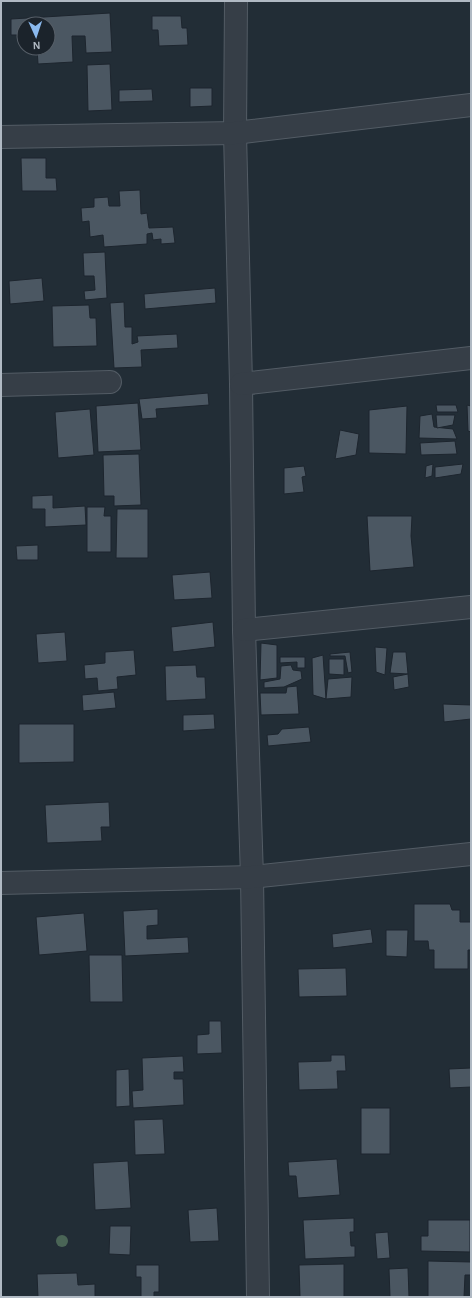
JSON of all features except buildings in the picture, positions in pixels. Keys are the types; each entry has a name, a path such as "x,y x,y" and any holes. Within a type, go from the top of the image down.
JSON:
{"street":[{"path":"236,1 235,133 241,384 244,630 252,877 258,1297"},
{"path":"1,137 235,133 471,105"},
{"path":"241,384 471,358"},
{"path":"1,385 110,382"},
{"path":"244,630 471,607"},
{"path":"1,883 252,877 463,854 471,871"}]}
